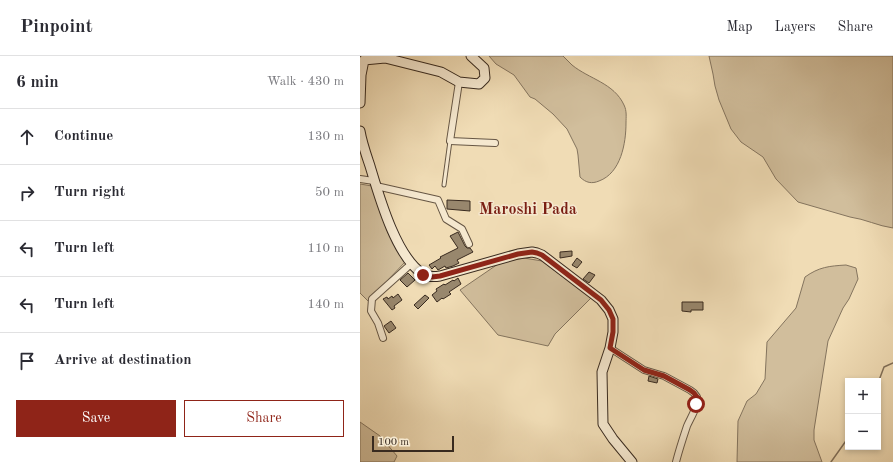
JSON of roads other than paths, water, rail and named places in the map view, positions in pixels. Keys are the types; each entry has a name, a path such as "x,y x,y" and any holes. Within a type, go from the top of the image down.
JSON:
{"street":[{"path":"360,103 362,59 385,58 441,72 459,82 479,84 485,78 484,68 471,56"},
{"path":"459,82 450,141 495,143"},
{"path":"360,131 375,184 396,239 404,255 423,275 432,277 440,276 518,254 532,252 542,255 601,300 609,310 613,319 613,332 610,348 602,372 603,424 632,462"},
{"path":"360,179 438,200 446,218 462,230 469,244"},
{"path":"383,338 378,323 371,311 372,300 411,264"},
{"path":"610,348 639,367 690,390 697,397 696,404 683,438 676,462"}],"lane":[{"path":"444,184 450,141"}],"waterway":[{"path":"880,378 884,367 893,363"},
{"path":"831,462 845,442"}],"district":[{"name":"Maroshi Pada","path":"528,208"}]}
